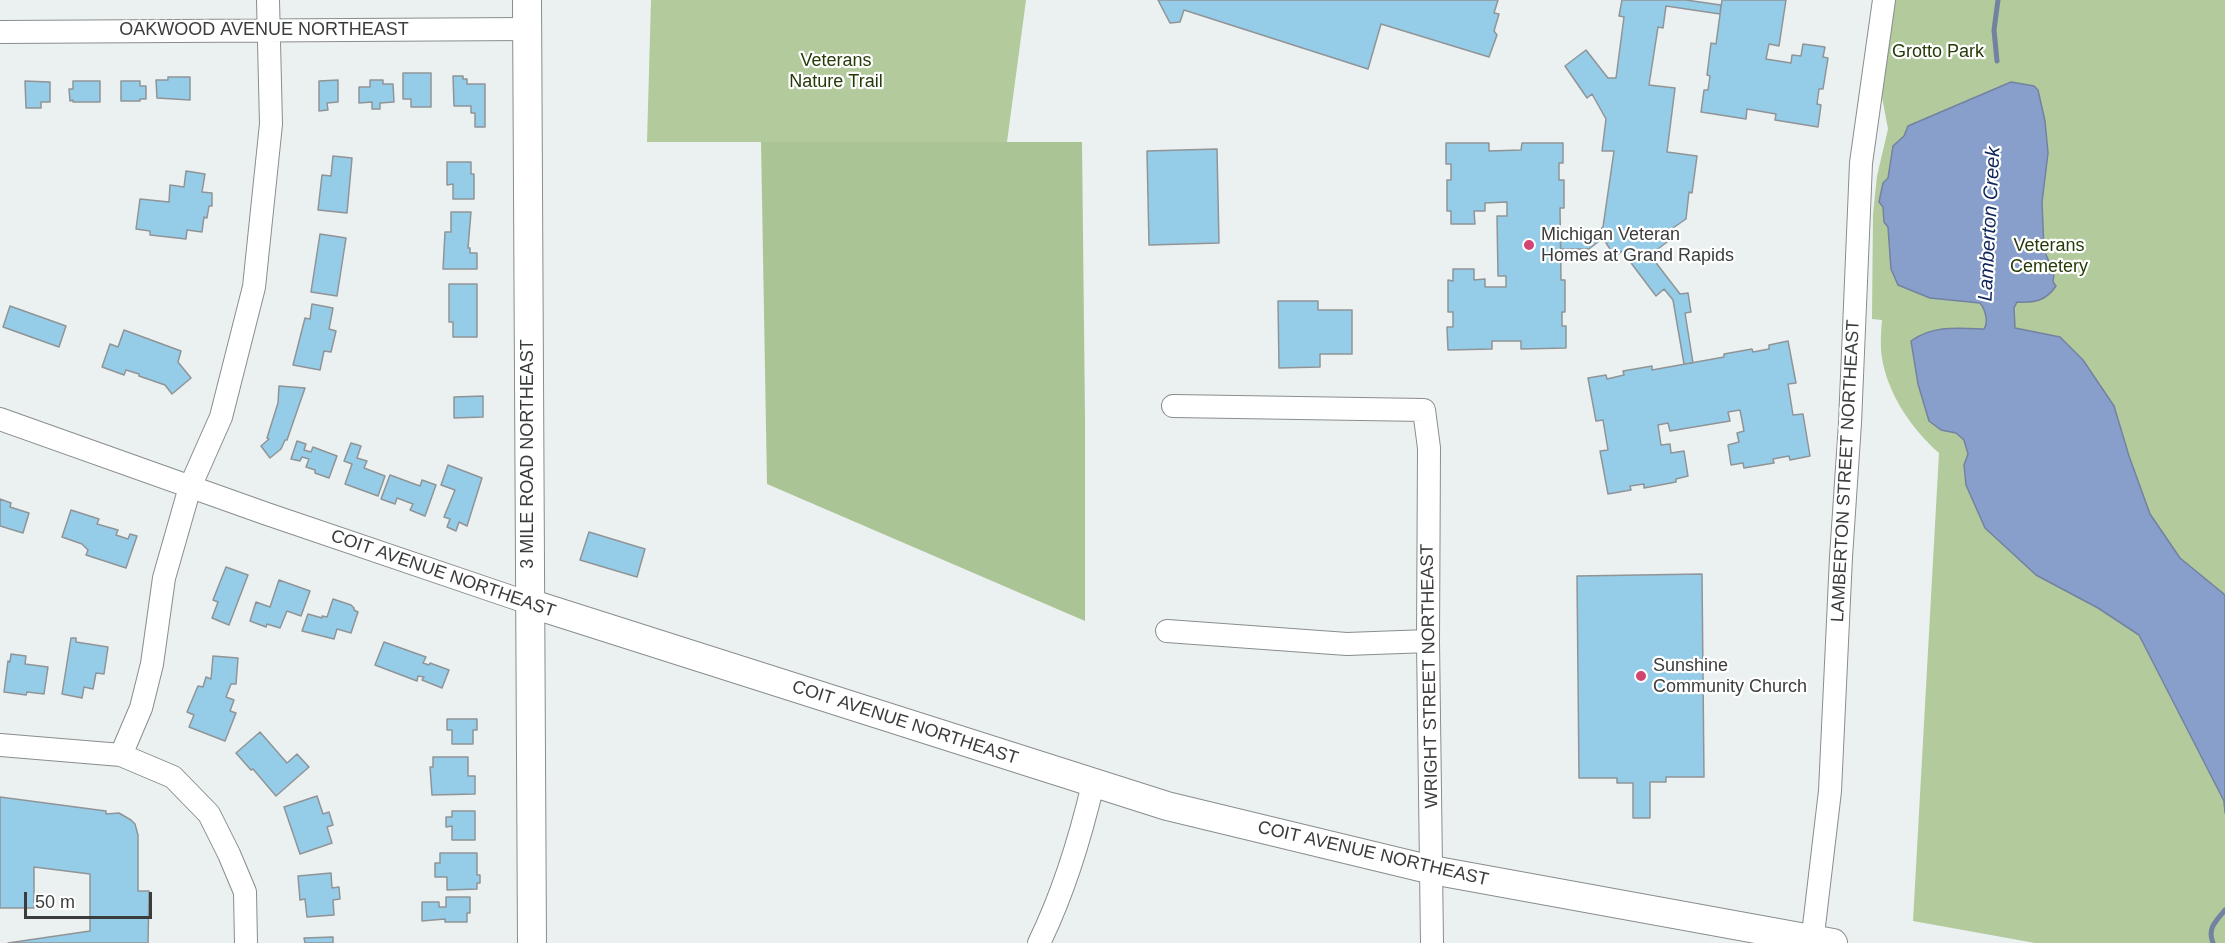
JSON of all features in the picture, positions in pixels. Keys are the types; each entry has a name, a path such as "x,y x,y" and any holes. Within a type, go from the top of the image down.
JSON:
{"main road":[{"name":"3 MILE ROAD NORTHEAST","path":"527,0 532,943"},
{"name":"COIT AVENUE NORTHEAST","path":"529,603 1167,806 1432,870 1819,942"}],"street":[{"path":"121,755 141,708 152,664 164,578 190,487 221,417 254,287 271,124 268,0"},
{"name":"LAMBERTON STREET NORTHEAST","path":"1819,942 1830,790 1850,423 1861,163 1884,0"},
{"name":"OAKWOOD AVENUE NORTHEAST","path":"0,32 527,28"},
{"name":"WRIGHT STREET NORTHEAST","path":"1173,406 1424,410 1429,448 1428,641 1432,943"},
{"name":"COIT AVENUE NORTHEAST","path":"0,419 190,487 529,603"},
{"path":"1167,632 1347,644 1428,641"},
{"path":"0,745 121,755 173,777 210,814 230,854 244,892 246,943"},
{"path":"1039,943 1058,904 1073,859 1093,784"}],"green space":[{"name":"Veterans Nature Trail","path":"651,0 1026,0 1007,142 647,142"},
{"name":"Veterans Cemetery","path":"1895,0 2225,0 2225,943 2035,943 1913,921 1939,453 1911,422 1896,398 1882,358 1882,320 1872,319 1873,214 1877,176 1888,129 1881,92"},
{"path":"761,142 1082,142 1085,621 767,484"}],"water":[{"path":"2011,82 2034,86 2038,90 2045,121 2048,153 2042,202 2044,250 2054,273 2053,282 2056,286 2048,295 2039,300 2017,302 2014,308 2015,328 2060,337 2083,360 2114,406 2150,514 2180,558 2225,595 2225,813 2224,801 2139,635 2098,608 2036,575 1985,528 1966,485 1964,465 1968,454 1964,440 1956,433 1941,430 1929,421 1918,384 1911,341 1937,330 1984,329 1986,319 1980,303 1930,298 1898,285 1891,269 1888,227 1884,222 1883,207 1879,202 1883,183 1888,178 1893,146 1904,136 1908,126"}],"building":[{"path":"1158,0 1498,0 1494,13 1499,14 1494,31 1497,35 1489,57 1381,24 1368,69 1184,10 1180,22 1170,23"},
{"name":"Michigan Veteran Homes at Grand Rapids","path":"1622,0 1686,0 1721,5 1720,14 1666,6 1663,28 1658,27 1649,85 1675,88 1667,152 1697,156 1686,219 1670,230 1675,236 1650,255 1680,294 1688,293 1691,312 1685,313 1693,363 1684,364 1673,300 1664,289 1656,296 1622,251 1615,257 1603,238 1589,249 1561,249 1560,240 1585,240 1603,227 1614,151 1602,151 1606,119 1592,94 1587,98 1565,66 1586,50 1608,78 1616,78 1624,17 1619,16"},
{"path":"1722,0 1786,0 1779,46 1769,44 1766,59 1791,63 1792,55 1801,56 1803,44 1825,47 1823,57 1828,58 1823,89 1819,89 1817,104 1821,105 1818,127 1775,120 1776,114 1747,109 1746,119 1701,112 1704,90 1708,90 1710,76 1707,75 1711,43 1716,44"},
{"path":"403,73 431,73 431,107 411,107 411,99 403,99"},
{"path":"453,76 463,76 463,79 467,79 467,84 485,84 485,127 475,127 475,113 471,113 471,106 454,106"},
{"path":"168,77 190,77 190,100 157,98 156,80 168,80"},
{"path":"338,80 338,102 327,103 328,110 319,111 319,81"},
{"path":"370,80 383,80 383,84 393,84 394,102 380,103 380,109 372,109 372,102 359,103 359,87 370,87"},
{"path":"25,81 50,82 50,102 41,102 41,108 26,108"},
{"path":"73,81 100,81 100,102 70,101 69,89 73,89"},
{"path":"121,81 140,81 140,86 146,86 146,99 121,101"},
{"name":"Michigan Veteran Homes at Grand Rapids","path":"1446,143 1489,143 1489,151 1521,150 1522,143 1563,143 1563,163 1559,163 1559,180 1564,180 1564,208 1560,208 1561,280 1565,280 1565,312 1562,312 1562,326 1566,326 1566,348 1521,349 1521,341 1492,341 1492,349 1448,350 1447,327 1453,327 1453,312 1448,312 1448,280 1453,281 1453,269 1474,269 1474,280 1485,279 1485,287 1506,287 1506,276 1498,276 1497,216 1507,216 1507,202 1485,203 1485,211 1474,211 1475,224 1451,224 1451,211 1447,211 1447,180 1451,180 1451,164 1446,164"},
{"path":"1217,149 1219,243 1149,245 1147,151"},
{"path":"333,156 352,158 347,213 318,210 322,175 331,176"},
{"path":"447,162 471,162 471,174 474,174 474,199 453,199 453,184 447,185"},
{"path":"186,171 205,174 202,192 212,193 212,206 209,206 207,218 204,217 202,232 187,230 186,239 150,235 150,231 136,229 140,199 169,202 170,185 184,187"},
{"path":"451,212 471,212 468,248 470,248 470,253 477,253 477,269 443,269 445,232 451,232"},
{"path":"320,234 346,238 337,296 311,292"},
{"path":"449,284 477,284 477,337 453,337 453,322 449,322"},
{"path":"1278,301 1318,301 1318,310 1352,310 1352,354 1320,354 1320,367 1279,368"},
{"path":"312,304 333,308 329,329 336,331 331,352 324,351 320,370 293,365 305,318 310,319"},
{"path":"10,306 66,326 59,347 3,327"},
{"path":"124,330 181,351 178,362 191,378 172,394 165,385 139,376 139,374 126,370 124,375 102,367 110,344 118,347"},
{"path":"1788,341 1796,383 1788,384 1793,415 1803,414 1810,456 1790,460 1789,456 1773,459 1774,463 1744,468 1743,463 1731,465 1728,445 1739,442 1737,433 1744,431 1740,410 1728,412 1730,421 1670,431 1668,423 1658,425 1661,445 1670,444 1671,453 1684,451 1688,476 1676,479 1676,482 1644,488 1644,484 1630,486 1631,490 1608,494 1600,451 1608,450 1603,420 1596,421 1588,378 1606,375 1607,379 1624,375 1623,371 1652,366 1652,370 1724,357 1724,354 1752,349 1753,352 1769,349 1769,345"},
{"path":"279,386 305,388 287,440 281,449 270,458 261,446 269,439 267,438 278,403"},
{"path":"483,396 483,417 454,418 454,397"},
{"path":"297,441 306,444 304,450 311,452 313,447 337,456 329,478 306,467 309,459 302,457 300,461 291,459"},
{"path":"351,443 361,446 357,458 367,461 364,468 385,476 378,496 345,484 352,464 344,461"},
{"path":"448,465 482,478 467,526 459,522 456,531 447,527 450,519 444,517 455,490 441,485"},
{"path":"390,475 420,486 422,480 436,485 425,516 410,510 413,504 397,498 395,504 381,499"},
{"path":"0,499 11,503 10,507 29,513 23,533 0,526"},
{"path":"71,510 99,519 97,524 118,530 116,535 128,539 130,534 137,536 126,568 86,555 88,550 82,544 62,537"},
{"path":"589,532 645,549 637,577 580,560"},
{"path":"226,567 248,575 229,625 212,618 218,602 213,600"},
{"name":"Sunshine Community Church","path":"1702,574 1704,777 1666,777 1666,782 1650,782 1650,818 1633,818 1633,783 1617,783 1617,778 1579,778 1577,576"},
{"path":"279,580 310,591 301,616 287,611 280,628 267,624 266,627 250,621 256,602 270,607"},
{"path":"333,599 351,605 358,612 351,633 337,629 334,639 302,631 308,614 327,617"},
{"path":"71,638 76,638 76,642 108,647 104,674 96,673 93,689 84,687 82,698 62,694"},
{"path":"384,642 426,657 423,663 429,665 430,663 449,670 442,688 422,680 424,677 418,676 417,681 375,665"},
{"path":"11,654 26,656 25,664 48,667 44,694 27,692 26,695 4,692"},
{"path":"213,656 238,658 236,684 231,684 226,697 234,700 230,711 236,713 225,741 189,727 194,715 187,712 198,686 203,687 206,677 211,679"},
{"path":"447,719 477,719 477,730 473,730 473,744 452,744 452,730 447,730"},
{"path":"260,732 287,763 297,754 309,767 276,796 236,753"},
{"path":"433,757 468,757 468,776 475,776 475,794 432,795 430,767 433,767"},
{"path":"317,796 323,814 329,812 333,825 327,827 332,843 300,854 284,807"},
{"path":"0,797 106,811 106,814 119,813 131,820 135,824 138,835 138,891 149,891 148,943 8,943 90,931 90,874 34,867 34,908 0,908"},
{"path":"452,811 475,811 475,840 452,840 452,826 446,827 446,817 452,817"},
{"path":"440,853 477,853 477,875 480,875 480,883 477,883 477,889 447,890 447,877 435,877 435,863 440,863"},
{"path":"331,873 332,888 339,887 340,899 333,900 334,915 307,917 305,899 300,900 298,876"},
{"path":"446,897 470,897 470,913 467,913 467,922 445,922 445,919 422,921 422,902 439,902 439,907 446,907"},
{"path":"333,937 333,943 305,943 304,938"}],"waterway":[{"name":"Lamberton Creek","path":"1997,61 1994,30 1998,0"},
{"name":"Lamberton Creek","path":"2213,943 2212,929 2225,910"}],"place":[{"name":"Michigan Veteran Homes at Grand Rapids","path":"1529,245"},
{"name":"Sunshine Community Church","path":"1641,676"}],"park label":[{"name":"Grotto Park","path":"1938,52"}]}
